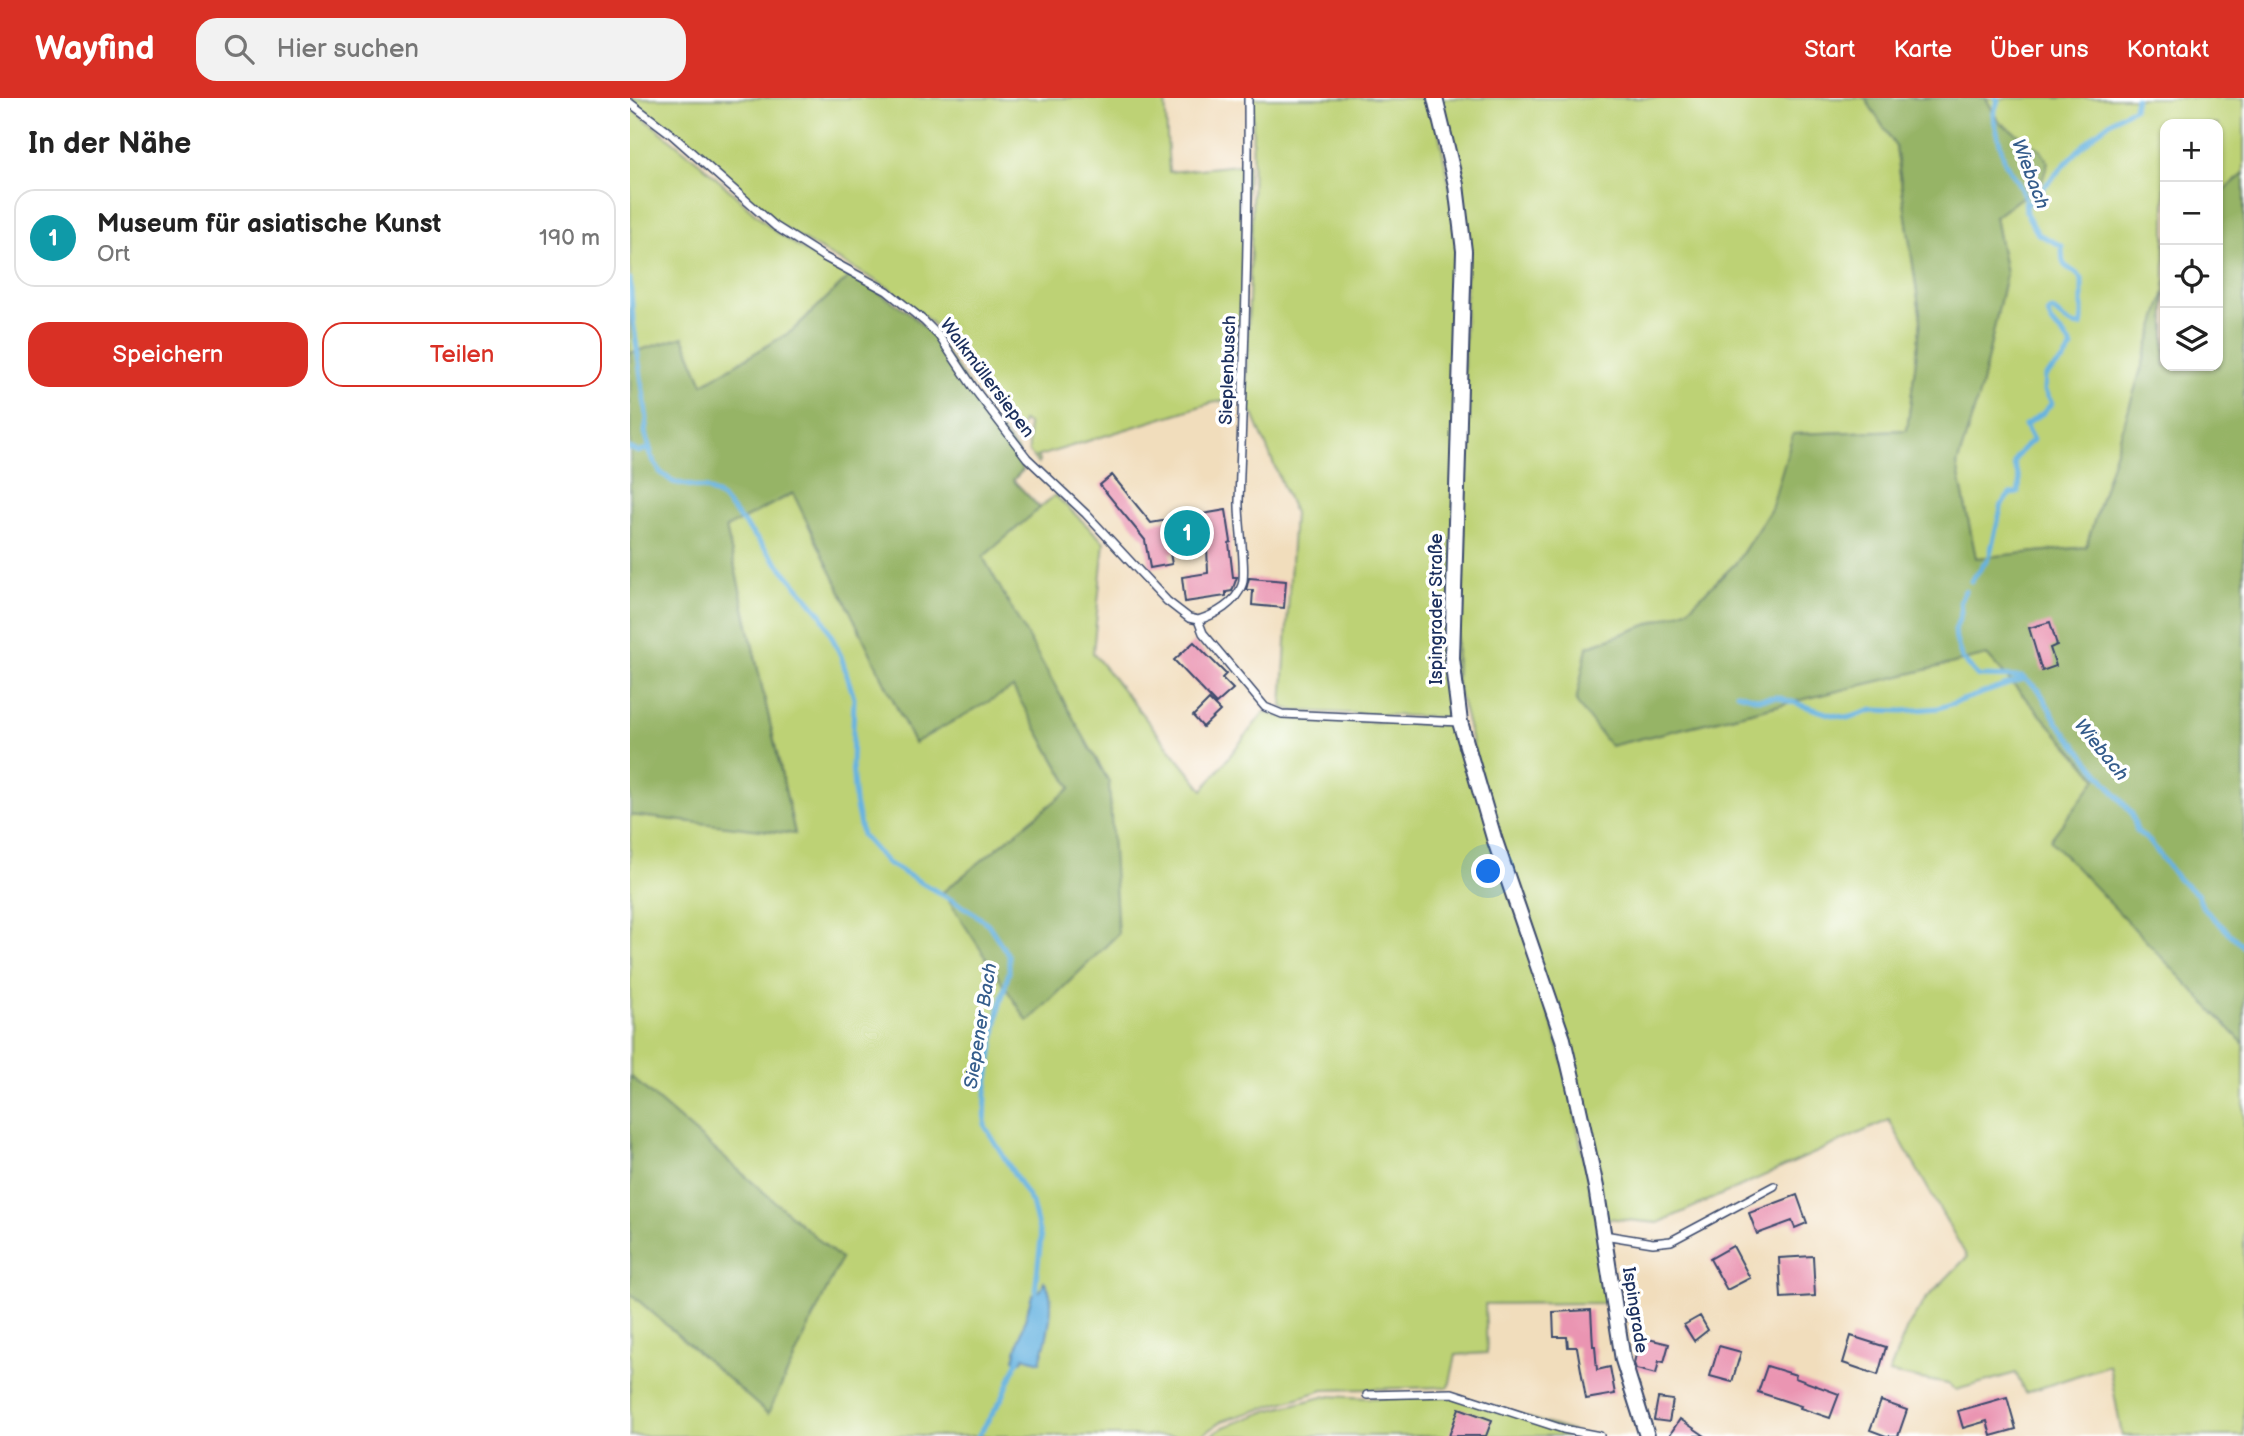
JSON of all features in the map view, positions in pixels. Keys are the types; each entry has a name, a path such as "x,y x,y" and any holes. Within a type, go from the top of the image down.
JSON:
{"street":[{"name":"Ispingrader Straße","path":"1435,98 1456,185 1464,251 1452,658 1460,722 1494,838 1563,1040 1596,1187"},
{"name":"Ispingrade","path":"1596,1187 1623,1360 1647,1436"}],"lane":[{"name":"Sieplenbusch","path":"1198,620 1223,608 1236,595 1243,581 1238,509 1249,215 1248,98"},
{"name":"Walkmüllersiepen","path":"630,103 679,141 775,226 887,292 924,321 939,336 975,390 1027,458 1086,514 1167,601 1189,618 1198,620"},
{"path":"1198,620 1203,633 1265,707 1274,711 1293,716 1460,722"},
{"path":"1603,1235 1653,1242 1671,1241 1774,1186"},
{"path":"1367,1395 1452,1393 1563,1430 1600,1436"}],"green space":[{"path":"630,98 1165,98 1169,172 1248,164 1243,314 1231,406 1223,401 1211,403 1036,457 1040,461 1038,464 1029,452 1028,424 1023,421 1017,440 940,331 926,318 889,288 777,223 685,141"},
{"path":"1253,98 1432,98 1462,248 1456,718 1295,711 1282,707 1294,513 1253,414 1245,412"},
{"path":"1438,98 1865,98 1896,147 1921,320 1907,430 1793,434 1771,509 1736,563 1687,610 1587,647 1610,746 1987,655 2097,778 2148,942 2244,1044 2244,1436 2122,1436 2109,1365 2025,1393 2016,1373 1956,1390 1948,1384 1889,1373 1907,1328 1925,1300 1967,1257 1889,1120 1658,1223 1606,1218 1603,1197 1497,838 1455,676 1467,252"},
{"path":"1865,98 1986,98 1998,121 2040,149 2048,162 2042,182 1995,217 2006,274 1981,388 1957,465 1976,558 2086,547 2160,308 2160,371 2223,371 2223,191 2244,174 2244,1044 2050,840 2097,778 1987,655 1610,746 1576,702 1587,647 1687,610 1736,563 1771,509 1793,434 1907,430 1921,320 1896,147"},
{"path":"1986,98 2244,98 2244,174 2223,191 2223,119 2160,119 2160,308 2086,547 1976,558 1957,465 1981,388 2006,274 1995,217 2042,182 2040,149 1998,121"},
{"path":"630,107 701,164 772,229 817,259 851,275 792,331 703,384 683,338 630,353"},
{"path":"851,275 906,310 938,340 987,412 1019,453 1015,458 1023,470 1013,480 1040,508 983,557 1109,782 1118,934 1028,1022 943,892 1071,788 1013,688 914,743 793,493 726,528 795,834 630,815 630,353 683,337 703,384 792,331"},
{"path":"794,493 914,743 1013,687 1071,789 943,892 1109,782 982,557 1055,495 1104,542 1093,653 1203,790 1264,712 1293,719 1458,725 1560,1039 1608,1281 1604,1303 1485,1304 1487,1353 1456,1355 1449,1387 1324,1390 1222,1421 1200,1436 630,1436 630,1293 768,1413 840,1259 630,1076 630,815 795,833 726,528"},
{"path":"630,1076 841,1259 768,1414 630,1293"},
{"path":"1452,1395 1588,1436 1210,1436 1224,1427 1267,1411 1327,1396 1371,1398"}],"water":[{"path":"1044,1281 1051,1298 1051,1309 1040,1362 1024,1357 1022,1361 1014,1359 1032,1295 1041,1290"}],"building":[{"path":"1112,475 1151,523 1226,510 1233,577 1237,577 1232,591 1226,592 1226,596 1185,602 1182,577 1208,573 1207,546 1170,553 1172,564 1150,568 1145,540 1100,485"},
{"path":"1249,578 1286,581 1284,608 1252,605 1253,590 1246,590"},
{"path":"2050,622 2057,645 2050,648 2056,666 2042,671 2029,628"},
{"path":"1194,642 1226,674 1222,678 1233,689 1216,704 1174,660"},
{"path":"1209,700 1220,711 1203,727 1193,716"},
{"path":"1797,1195 1807,1223 1795,1228 1792,1221 1757,1234 1749,1213"},
{"path":"1733,1246 1750,1278 1727,1290 1710,1259"},
{"path":"1813,1256 1815,1296 1781,1298 1779,1258"},
{"path":"1591,1310 1597,1370 1610,1367 1615,1394 1586,1399 1577,1347 1568,1347 1567,1337 1554,1337 1553,1312"},
{"path":"1700,1316 1708,1330 1694,1341 1684,1325"},
{"path":"1636,1336 1669,1344 1664,1362 1659,1361 1656,1374 1636,1369 1634,1363 1637,1350 1633,1350"},
{"path":"1851,1336 1886,1347 1878,1375 1843,1363"},
{"path":"1719,1346 1741,1352 1732,1382 1710,1376"},
{"path":"1767,1366 1796,1375 1795,1378 1839,1394 1830,1418 1758,1392"},
{"path":"2007,1397 2016,1429 1991,1436 1987,1421 1963,1428 1958,1411"},
{"path":"1658,1398 1673,1400 1669,1422 1654,1420"},
{"path":"1881,1401 1907,1410 1898,1436 1886,1436 1870,1430"},
{"path":"1459,1408 1492,1420 1486,1436 1449,1436"},
{"path":"1680,1419 1705,1436 1669,1436"}],"waterway":[{"name":"Wiebach","path":"1990,554 2002,504 2010,494 2018,493 2019,477 2014,463 2022,450 2033,440 2025,425 2052,403 2044,390 2045,376 2063,361 2072,348 2049,318 2048,312 2052,310 2076,326 2081,326 2082,320 2082,279 2064,264 2062,246 2038,234 2026,213 2025,198 2005,163 1993,116 1998,100 1996,98"},
{"path":"2026,206 2090,139 2134,108 2136,98"},
{"path":"630,279 647,419 645,432 651,452"},
{"name":"Siepener Bach","path":"630,448 638,452 647,449 660,472 673,482 707,489 722,498 821,614 841,656 854,698 852,764 855,802 862,835 887,863 969,910 988,924 1009,956 1009,972 999,1008 986,1093 985,1126 1032,1203 1041,1239 1036,1299"},
{"name":"Wiebach","path":"1971,581 1988,559"},
{"name":"Wiebach","path":"1965,591 1960,600 1961,613 1955,630 1962,659 1978,676 2022,677 2039,690 2057,722 2132,814 2137,831 2150,842 2178,879 2197,894 2203,908 2244,947"},
{"path":"1737,693 1759,699 1777,697 1848,718 1873,710 1939,708 2024,679"},
{"name":"Siepener Bach","path":"978,1436 1003,1397 1020,1355"}],"place":[{"name":"Museum für asiatische Kunst","path":"1187,533"}]}
